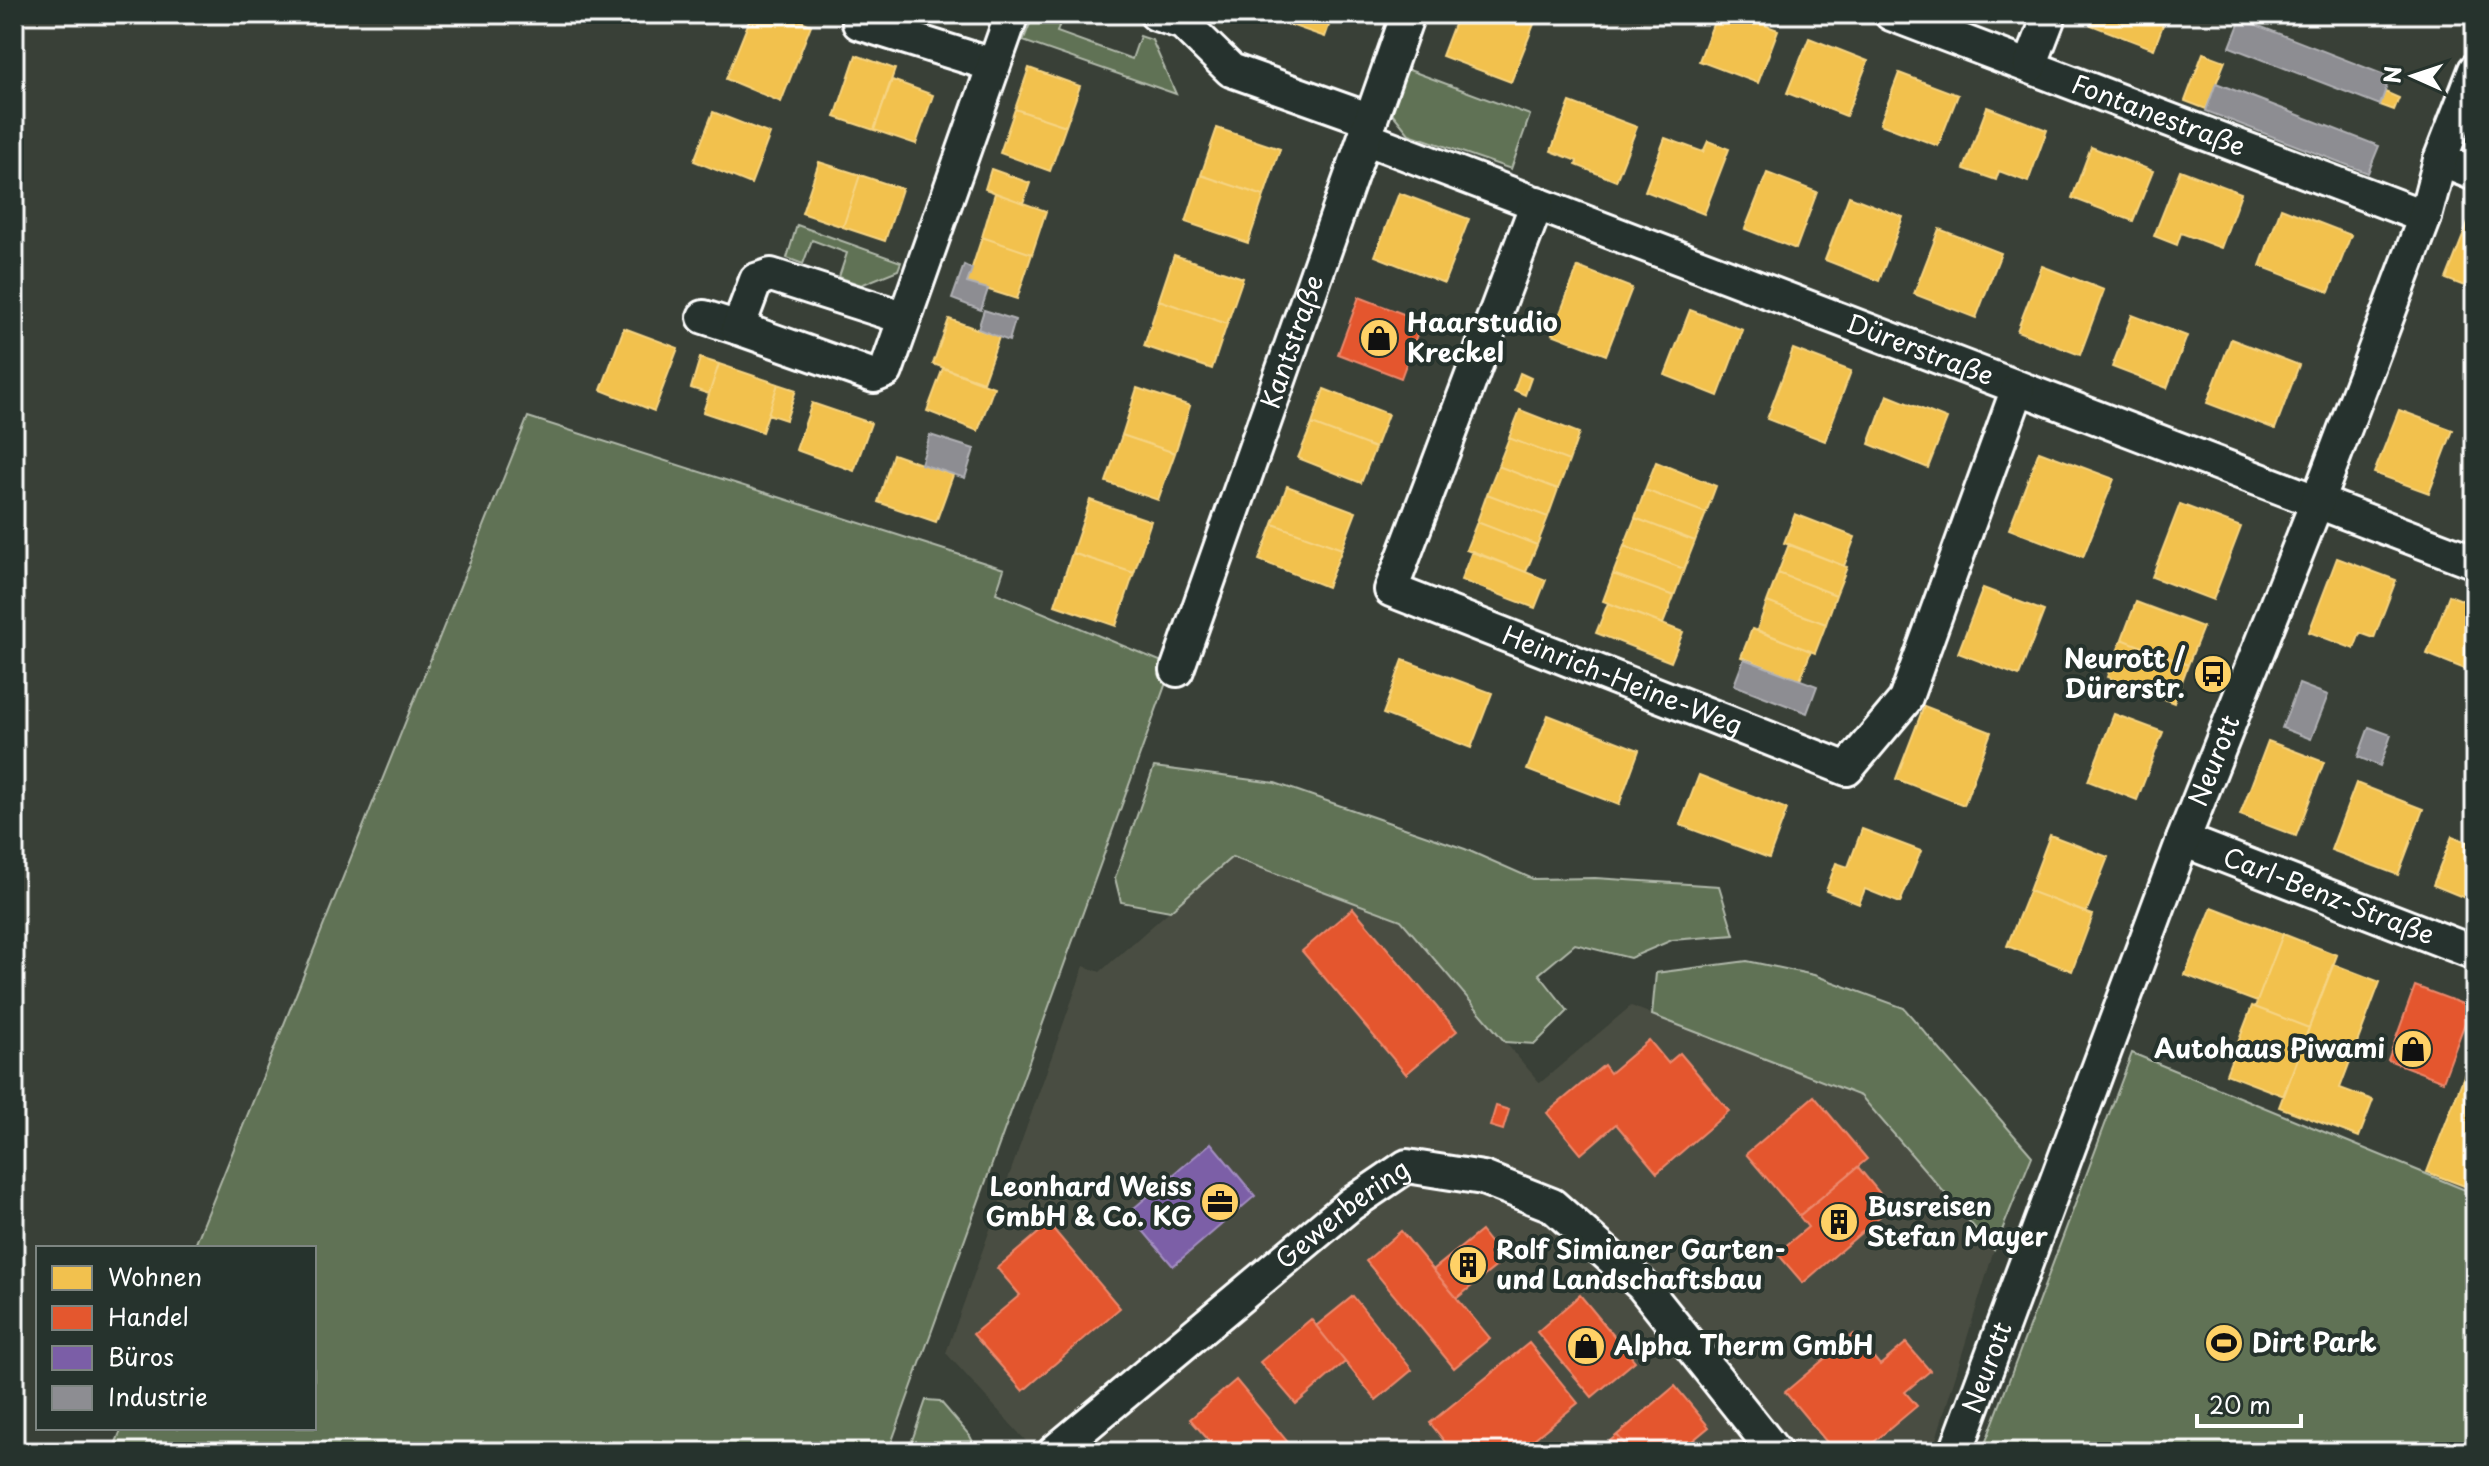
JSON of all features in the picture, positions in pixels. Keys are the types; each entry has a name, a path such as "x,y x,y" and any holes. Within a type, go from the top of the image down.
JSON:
{"street":[{"path":"704,317 874,376 886,371 1012,14"},
{"name":"Dürerstraße","path":"1156,14 1183,23 1231,70 1537,203 2475,562"},
{"name":"Kantstraße","path":"1177,670 1408,14"},
{"name":"Fontanestraße","path":"1891,14 2425,217"},
{"path":"2030,66 2050,14"},
{"path":"859,23 993,65"},
{"name":"Neurott","path":"1956,1452 2183,840 2317,502 2425,217 2440,160 2475,70"},
{"path":"2440,160 2475,174"},
{"name":"Heinrich-Heine-Weg","path":"1537,203 1391,590 1847,769 1905,700 2018,388"},
{"path":"738,328 756,280 771,275 905,318"},
{"name":"Carl-Benz-Straße","path":"2183,840 2475,953"},
{"name":"Gewerbering","path":"1054,1452 1351,1204 1407,1166 1483,1178 1552,1205 1642,1285 1775,1452"}],"shaded area":[{"path":"1232,856 1401,920 1540,1083 1631,1006 1861,1096 1994,1250 1932,1452 1036,1452 946,1353 1084,966 1100,972"}],"green space":[{"path":"1034,14 1063,14 1057,32 1132,59 1140,36 1152,40 1176,94 1023,41"},
{"path":"1401,67 1530,115 1511,169 1409,134 1392,113 1389,97"},
{"path":"797,225 901,262 898,270 861,285 839,277 847,253 812,240 803,264 787,258"},
{"path":"528,417 1004,569 996,593 1172,666 888,1452 112,1452 121,1430 316,1430 316,1246 195,1246"},
{"path":"1154,767 1275,783 1465,849 1533,879 1595,878 1719,886 1734,935 1672,940 1630,958 1575,944 1539,974 1568,1011 1535,1044 1505,1042 1401,920 1232,857 1170,911 1121,902 1115,878"},
{"path":"1747,961 1814,975 1904,1008 2032,1156 1994,1250 1861,1096 1652,1015 1656,973"},
{"path":"2132,1053 2475,1194 2475,1452 1982,1452"},
{"path":"926,1400 940,1401 970,1436 978,1452 908,1452"}],"building: Wohnen":[{"path":"752,14 784,14 811,25 781,102 726,79"},
{"path":"1278,14 1333,14 1325,37 1276,20"},
{"path":"1458,14 1523,14 1536,19 1511,82 1442,56"},
{"path":"1717,14 1736,14 1778,30 1758,83 1699,61"},
{"path":"2095,14 2167,14 2154,49 2091,25"},
{"path":"1809,38 1868,61 1846,116 1787,93"},
{"path":"2203,53 2225,61 2206,109 2185,101"},
{"path":"856,55 895,69 874,130 835,117"},
{"path":"1029,68 1080,86 1066,126 1015,109"},
{"path":"1899,73 1958,95 1938,146 1880,124"},
{"path":"892,80 933,95 916,144 874,130"},
{"path":"2385,92 2399,98 2394,110 2380,105"},
{"path":"1570,102 1637,127 1616,181 1551,151"},
{"path":"1987,107 2047,130 2028,182 1999,171 1996,180 1964,169"},
{"path":"1015,109 1066,126 1050,171 1000,153"},
{"path":"713,112 770,134 751,184 694,161"},
{"path":"1217,128 1280,149 1264,196 1201,175"},
{"path":"1665,138 1703,152 1708,141 1729,149 1704,214 1645,191"},
{"path":"2091,147 2153,171 2133,221 2072,198"},
{"path":"819,162 860,175 843,227 802,213"},
{"path":"991,169 1030,183 1023,203 985,189"},
{"path":"2180,170 2241,193 2221,248 2181,233 2177,245 2154,236"},
{"path":"1767,173 1817,192 1796,249 1745,229"},
{"path":"860,175 902,189 885,241 843,227"},
{"path":"1201,175 1264,196 1248,243 1186,222"},
{"path":"995,193 1046,211 1032,254 982,237"},
{"path":"1399,193 1469,219 1444,283 1375,256"},
{"path":"1849,196 1903,217 1879,281 1825,260"},
{"path":"2281,208 2351,235 2329,292 2260,266"},
{"path":"2472,213 2475,214 2475,290 2446,279"},
{"path":"1939,229 2001,253 1976,318 1914,294"},
{"path":"982,237 1032,254 1017,299 967,283"},
{"path":"1174,255 1243,278 1227,324 1159,300"},
{"path":"2042,266 2104,290 2080,355 2017,331"},
{"path":"1578,267 1632,288 1606,355 1552,334"},
{"path":"1159,300 1227,324 1212,369 1144,346"},
{"path":"1690,310 1743,330 1718,396 1665,375"},
{"path":"2132,315 2187,336 2167,388 2112,367"},
{"path":"949,319 999,337 983,382 933,364"},
{"path":"624,328 678,348 654,411 601,390"},
{"path":"2231,339 2299,365 2275,429 2207,403"},
{"path":"1793,349 1851,371 1825,441 1767,419"},
{"path":"700,358 719,364 709,394 691,388"},
{"path":"719,364 778,384 762,432 703,412"},
{"path":"943,368 994,387 978,431 927,411"},
{"path":"1520,373 1531,378 1525,395 1514,390"},
{"path":"778,384 796,390 786,420 768,414"},
{"path":"1137,388 1190,406 1175,453 1122,435"},
{"path":"1324,389 1388,414 1375,448 1312,424"},
{"path":"1887,395 1947,419 1928,468 1869,444"},
{"path":"812,403 871,423 854,471 796,450"},
{"path":"1520,410 1579,433 1569,461 1509,438"},
{"path":"2399,410 2453,430 2429,493 2374,473"},
{"path":"1312,424 1375,448 1361,483 1298,458"},
{"path":"1122,435 1175,453 1158,500 1106,482"},
{"path":"1509,438 1569,461 1558,489 1498,466"},
{"path":"2039,451 2114,479 2083,557 2009,529"},
{"path":"893,454 953,475 936,522 878,502"},
{"path":"1656,462 1716,486 1706,513 1645,490"},
{"path":"1498,466 1558,489 1548,517 1487,494"},
{"path":"1287,486 1356,512 1342,549 1273,524"},
{"path":"1645,490 1706,513 1695,541 1635,518"},
{"path":"1487,494 1548,517 1537,545 1477,522"},
{"path":"1090,500 1151,521 1134,573 1072,553"},
{"path":"2180,504 2241,527 2213,600 2152,577"},
{"path":"1795,514 1855,537 1844,566 1784,543"},
{"path":"1635,518 1695,541 1684,569 1624,546"},
{"path":"1477,522 1537,545 1526,572 1466,550"},
{"path":"1273,524 1342,549 1327,587 1259,560"},
{"path":"1789,544 1847,567 1836,595 1778,573"},
{"path":"1624,546 1684,569 1674,596 1613,574"},
{"path":"1472,551 1546,580 1535,608 1461,580"},
{"path":"1072,553 1134,573 1116,626 1055,605"},
{"path":"2337,558 2396,580 2374,638 2360,633 2354,649 2309,632"},
{"path":"1778,573 1836,595 1826,624 1767,602"},
{"path":"1613,574 1674,596 1663,624 1603,601"},
{"path":"1983,588 2044,611 2019,676 1958,653"},
{"path":"2449,595 2475,605 2475,673 2427,654"},
{"path":"1767,602 1826,624 1815,653 1757,630"},
{"path":"2136,602 2203,627 2188,665 2122,639"},
{"path":"1608,603 1683,632 1671,662 1596,633"},
{"path":"1752,629 1811,651 1800,680 1741,657"},
{"path":"2122,639 2188,665 2174,703 2107,677"},
{"path":"1403,660 1492,693 1471,748 1383,714"},
{"path":"1924,706 1991,732 1964,805 1896,779"},
{"path":"2114,714 2163,732 2137,800 2088,781"},
{"path":"1548,715 1639,750 1619,805 1527,770"},
{"path":"2268,741 2324,762 2296,836 2240,815"},
{"path":"1699,775 1787,809 1769,858 1680,825"},
{"path":"2356,783 2423,809 2398,875 2331,850"},
{"path":"1862,829 1921,851 1900,903 1865,889 1859,904 1826,891 1836,863 1848,867"},
{"path":"2050,835 2108,857 2086,913 2029,891"},
{"path":"2452,836 2475,845 2475,902 2433,885"},
{"path":"2029,891 2093,915 2072,971 2007,946"},
{"path":"2212,907 2283,934 2257,1002 2185,975"},
{"path":"2283,934 2337,955 2309,1028 2255,1007"},
{"path":"2333,964 2380,982 2340,1088 2373,1100 2359,1137 2279,1107"},
{"path":"2252,1006 2309,1028 2284,1096 2226,1074"},
{"path":"2475,1051 2475,1190 2427,1172"}],"building: Handel":[{"path":"1359,297 1422,321 1401,378 1338,354"},
{"path":"1353,908 1457,1031 1406,1074 1302,951"},
{"path":"2415,986 2471,1007 2443,1081 2388,1060"},
{"path":"1649,1040 1668,1063 1680,1053 1729,1111 1657,1173 1616,1124 1581,1154 1547,1113 1604,1065 1610,1073"},
{"path":"1814,1096 1867,1159 1799,1216 1746,1154"},
{"path":"1496,1106 1509,1110 1503,1130 1490,1126"},
{"name":"Busreisen Stefan Mayer","path":"1858,1167 1891,1207 1803,1283 1777,1253 1808,1227 1799,1216"},
{"path":"1049,1224 1120,1308 1023,1391 973,1334 1020,1295 997,1268"},
{"path":"1401,1231 1490,1338 1454,1368 1366,1261"},
{"name":"Rolf Simianer Garten- und Landschaftsbau","path":"1481,1231 1504,1260 1457,1298 1433,1270"},
{"name":"Alpha Therm GmbH","path":"1580,1295 1635,1361 1592,1397 1537,1332"},
{"path":"1353,1296 1412,1370 1376,1400 1316,1326"},
{"path":"1311,1319 1345,1362 1296,1404 1260,1362"},
{"path":"1854,1334 1880,1365 1906,1343 1930,1371 1905,1392 1917,1406 1862,1452 1835,1452 1785,1392"},
{"path":"1529,1343 1578,1403 1518,1452 1453,1452 1430,1423"},
{"path":"1236,1380 1296,1452 1219,1452 1190,1419"},
{"path":"1675,1386 1709,1427 1679,1452 1631,1452 1617,1435"},
{"path":"1617,1435 1631,1452 1597,1452"}],"building: Büros":[{"path":"1211,1143 1255,1196 1173,1266 1128,1213"}],"building: Industrie":[{"path":"2241,19 2390,77 2380,105 2230,47"},
{"path":"2216,83 2379,146 2368,173 2206,111"},
{"path":"964,265 972,269 967,283 988,289 981,310 952,299"},
{"path":"984,310 1015,320 1009,341 978,329"},
{"path":"930,435 974,449 965,478 921,464"},
{"path":"1744,659 1817,686 1807,713 1734,685"},
{"path":"2299,684 2328,695 2311,739 2282,728"},
{"path":"2369,727 2391,735 2380,766 2358,757"}],"place":[{"name":"Haarstudio Kreckel","path":"1379,338"},
{"name":"Neurott / Dürerstr.","path":"2213,674"},
{"name":"Autohaus Piwami","path":"2413,1049"},
{"name":"Leonhard Weiss GmbH & Co. KG","path":"1220,1202"},
{"name":"Busreisen Stefan Mayer","path":"1839,1222"},
{"name":"Rolf Simianer Garten- und Landschaftsbau","path":"1468,1265"},
{"name":"Dirt Park","path":"2224,1343"},
{"name":"Alpha Therm GmbH","path":"1586,1346"}]}
